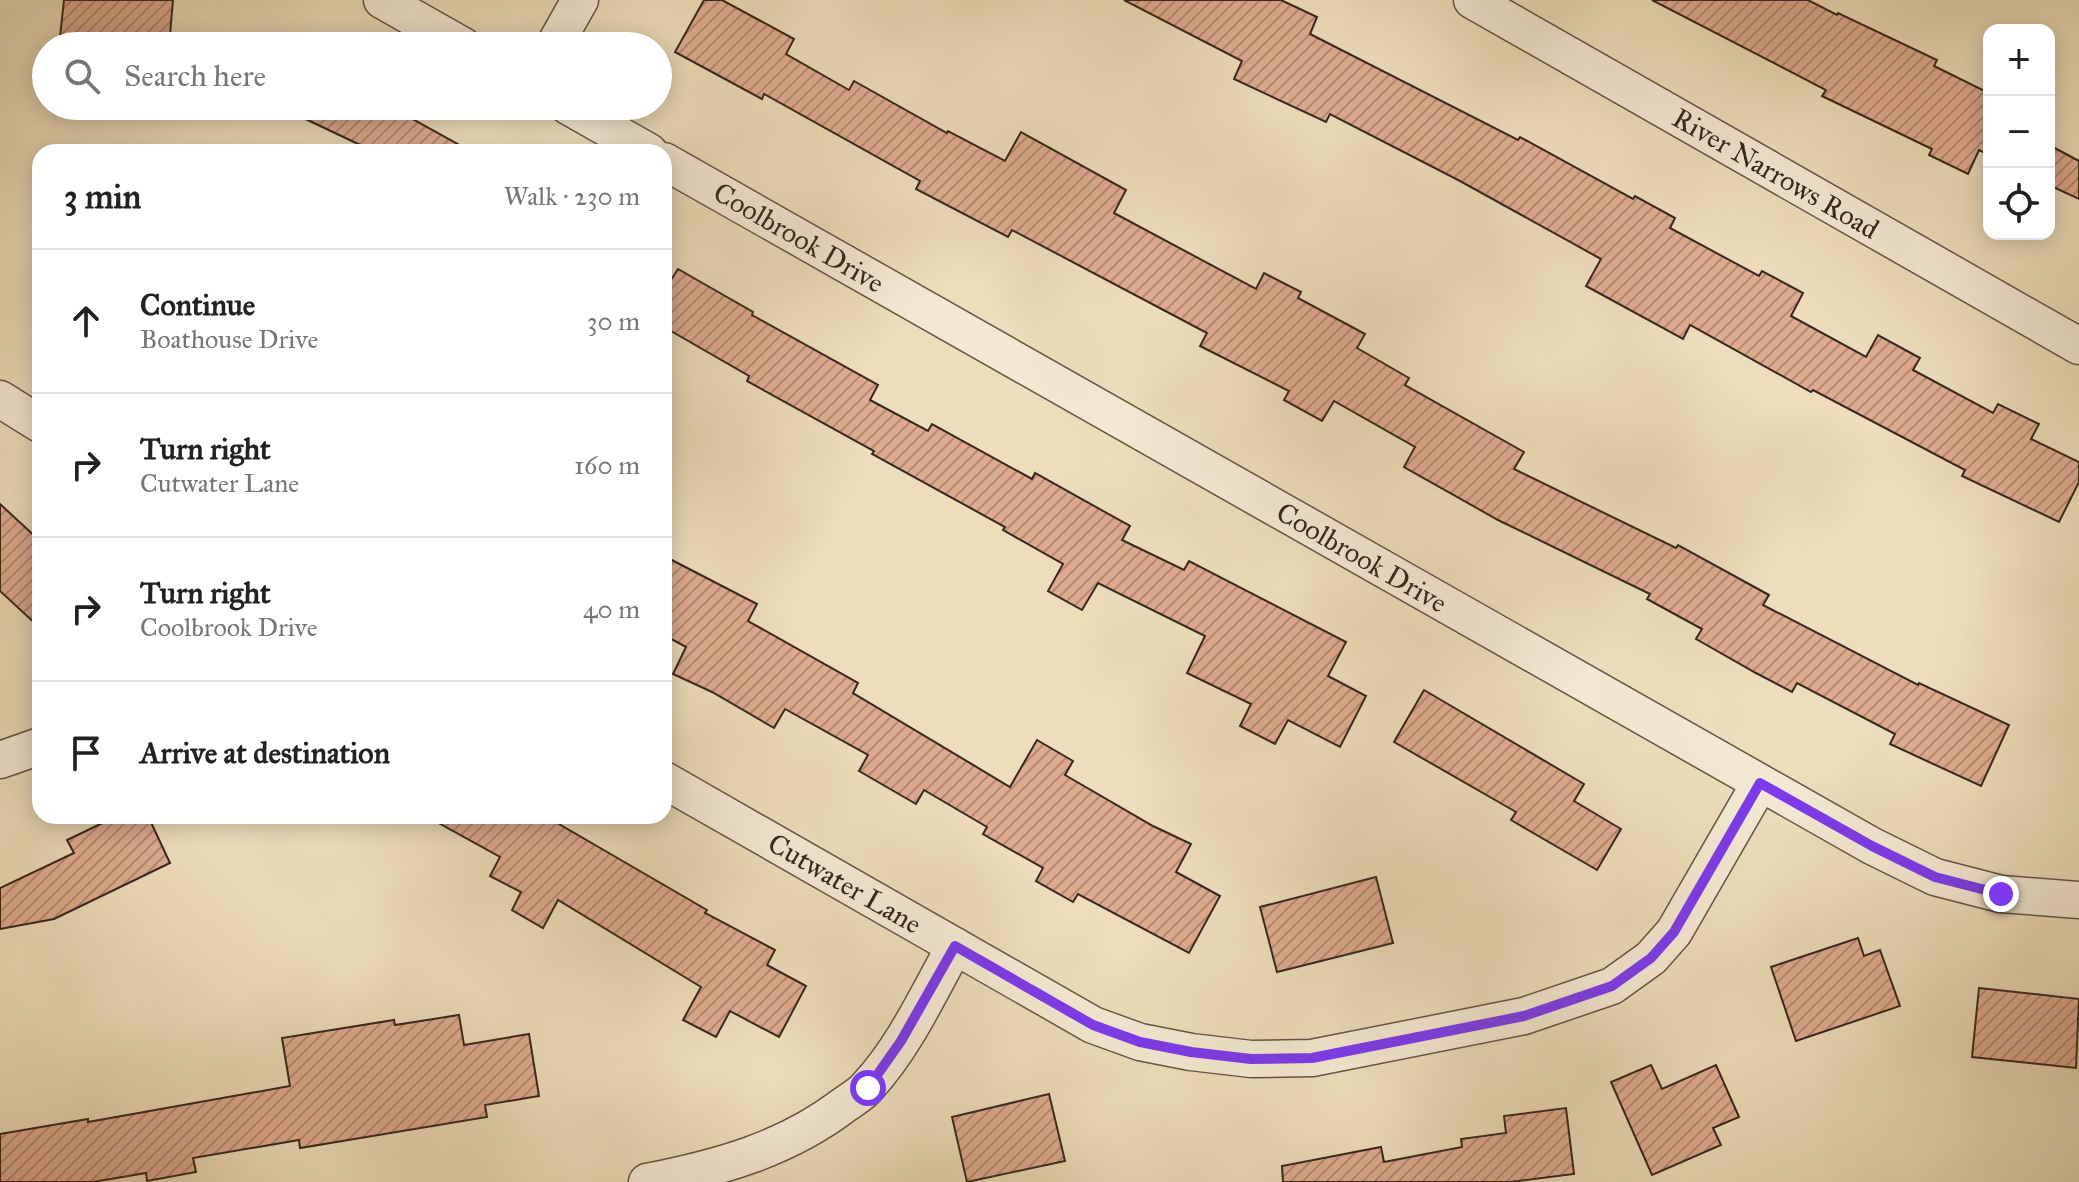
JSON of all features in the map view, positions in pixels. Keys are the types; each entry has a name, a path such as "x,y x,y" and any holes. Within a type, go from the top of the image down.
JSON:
{"street":[{"path":"382,0 438,32"},
{"path":"562,32 580,0"},
{"name":"River Narrows Road","path":"1472,0 2079,346"},
{"path":"593,120 635,144"},
{"name":"Coolbrook Drive","path":"672,166 1872,846 1935,877 2001,894 2079,900"},
{"path":"0,399 32,419"},
{"path":"0,760 32,749"},
{"name":"Cutwater Lane","path":"672,785 1093,1025 1140,1042 1251,1059 1312,1058 1524,1016 1612,986 1651,958 1674,932 1760,783"},
{"path":"647,1182 707,1171 765,1152 817,1126 868,1088 901,1041 955,946"}],"building":[{"path":"64,0 173,0 170,32 61,32"},
{"path":"704,0 722,0 794,39 786,54 849,90 854,81 947,133 1005,161 1021,132 1126,190 1114,213 1256,289 1264,273 1301,292 1298,298 1365,334 1357,348 1409,378 1405,385 1524,452 1514,469 1676,548 1678,545 1769,595 1763,605 1918,685 2009,725 1981,786 1890,744 1895,734 1797,683 1792,692 1756,673 1696,639 1702,629 1647,599 1650,594 1498,520 1404,467 1415,447 1334,401 1322,421 1284,400 1289,391 1200,346 1207,333 1012,230 1008,237 916,189 920,181 764,94 762,99 675,52"},
{"path":"1124,0 1281,0 1317,17 1310,34 1518,140 1520,137 1633,199 1635,196 1675,218 1670,228 1759,276 1762,271 1803,293 1791,316 1866,357 1878,335 1920,358 1913,370 1993,413 1998,404 2039,424 2031,439 2079,462 2079,482 2059,522 1962,476 1965,470 1813,390 1811,392 1690,325 1683,339 1586,286 1601,259 1330,114 1326,122 1234,79 1242,61"},
{"path":"1652,0 1808,0 1838,13 1937,60 1934,66 1983,90 1983,152 1979,150 1968,174 1929,155 1932,149 1822,96 1826,90"},
{"path":"308,120 414,120 458,144 358,144"},
{"path":"2055,148 2079,161 2079,199 2055,188"},
{"path":"678,269 753,312 752,315 878,385 870,400 928,431 932,424 1032,479 1035,473 1130,526 1122,540 1184,570 1189,561 1346,642 1328,676 1366,696 1340,747 1288,720 1275,744 1240,726 1251,704 1187,673 1205,636 1098,583 1082,610 1048,591 1063,564 1003,530 1005,527 872,454 874,451 747,381 749,376 672,332 672,278"},
{"path":"0,504 32,534 32,621 0,591"},
{"path":"672,560 757,604 748,621 858,683 853,693 1010,787 1037,740 1073,761 1065,775 1153,826 1191,844 1176,872 1220,896 1189,953 1078,894 1073,902 1036,881 1043,868 983,834 987,827 924,790 916,804 859,771 868,755 785,709 774,728 712,692 673,674 686,647 672,639"},
{"path":"1424,690 1584,784 1574,801 1621,829 1597,870 1511,820 1516,812 1394,742"},
{"path":"100,824 152,824 170,863 54,919 0,929 0,888 74,853 67,840"},
{"path":"440,824 559,824 707,910 705,913 775,950 767,965 806,986 779,1037 730,1011 716,1037 683,1020 701,987 558,900 543,928 512,910 521,892 490,876 500,857"},
{"path":"1376,877 1393,943 1277,972 1260,907"},
{"path":"1858,938 1864,956 1880,950 1900,1006 1796,1041 1771,967"},
{"path":"1979,988 2079,999 2076,1068 1972,1057"},
{"path":"459,1015 464,1045 529,1034 539,1096 485,1105 487,1117 300,1148 299,1140 193,1158 196,1172 147,1181 146,1173 93,1182 0,1182 0,1134 88,1119 88,1122 290,1086 282,1038 394,1020 395,1025"},
{"path":"1651,1065 1662,1089 1716,1065 1739,1117 1713,1128 1721,1145 1652,1175 1611,1082"},
{"path":"1049,1094 1065,1161 967,1182 952,1117"},
{"path":"1566,1108 1574,1174 1510,1182 1283,1182 1282,1166 1381,1147 1384,1162 1462,1147 1461,1139 1506,1133 1504,1116"}],"route":[{"path":"868,1088 901,1041 955,946 1093,1025 1140,1042 1251,1059 1312,1058 1524,1016 1612,986 1651,958 1674,932 1760,783 1872,846 1935,877 2001,894"}]}
